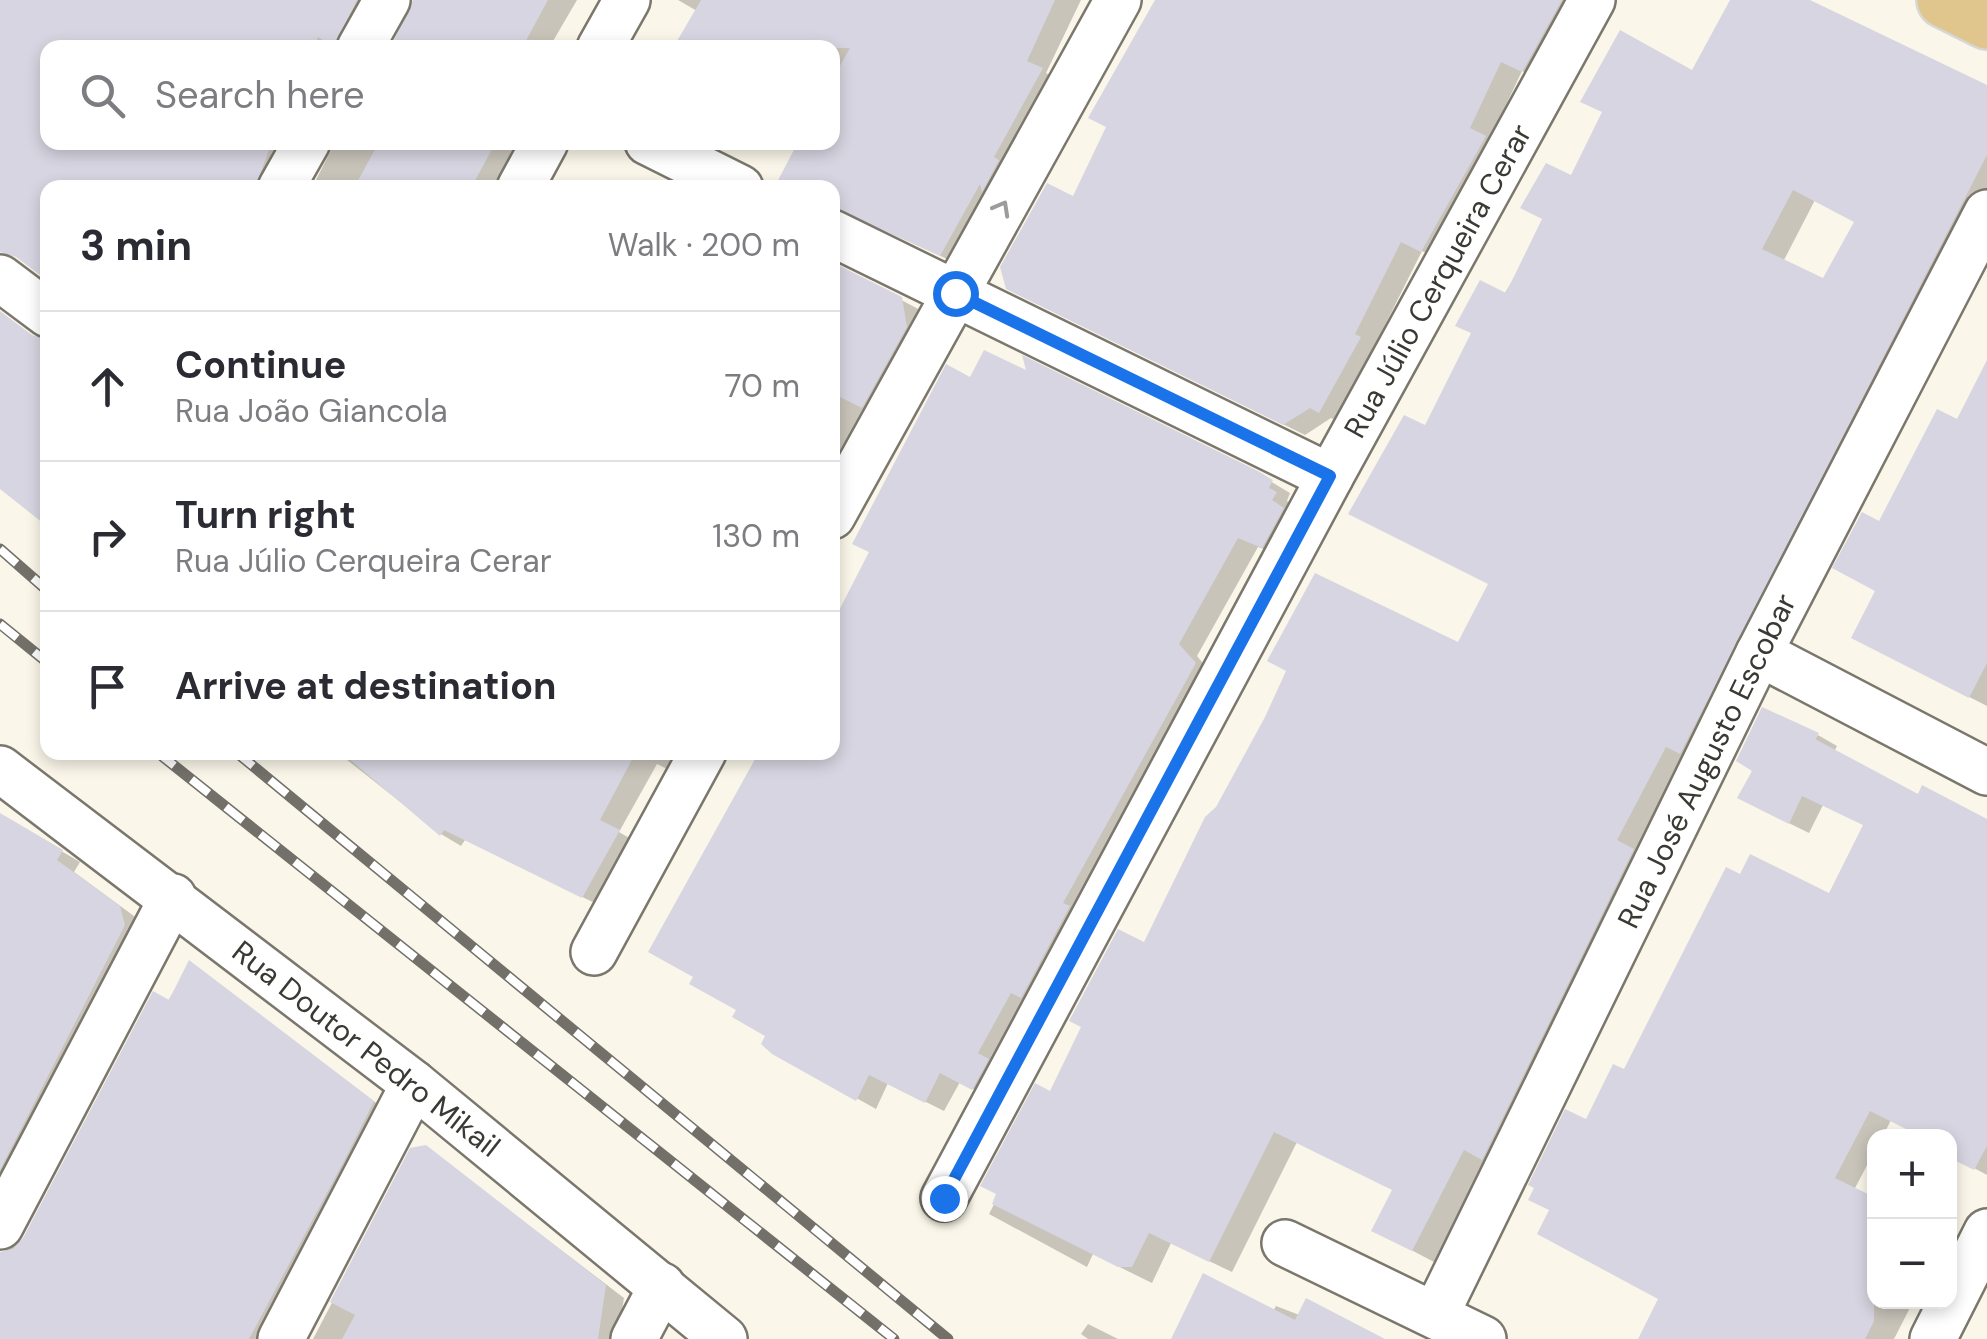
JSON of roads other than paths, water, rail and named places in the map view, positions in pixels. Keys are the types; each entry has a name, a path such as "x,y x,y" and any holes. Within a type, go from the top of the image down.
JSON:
{"main road":[{"path":"1944,0 1987,21"}],"street":[{"path":"364,40 387,0"},
{"path":"604,40 627,0"},
{"path":"840,501 1118,0"},
{"name":"Rua Júlio Cerqueira Cerar","path":"944,1198 1330,476 1592,0"},
{"path":"285,180 302,150"},
{"path":"524,180 541,150"},
{"path":"664,150 724,180"},
{"name":"Rua José Augusto Escobar","path":"1436,1314 1760,653 1987,213"},
{"path":"840,237 1330,476"},
{"path":"0,278 40,308"},
{"path":"1760,653 1987,772"},
{"path":"594,952 699,760"},
{"name":"Rua Doutor Pedro Mikail","path":"2,772 414,1084 724,1339"},
{"path":"0,1226 173,898"},
{"path":"282,1339 414,1084"},
{"path":"1933,1339 1987,1232"},
{"path":"1285,1243 1483,1339"},
{"path":"634,1339 662,1286"}],"railway":[{"path":"0,549 40,584"},
{"path":"0,624 40,656"},
{"path":"167,760 894,1339"},
{"path":"246,760 948,1339"}]}
